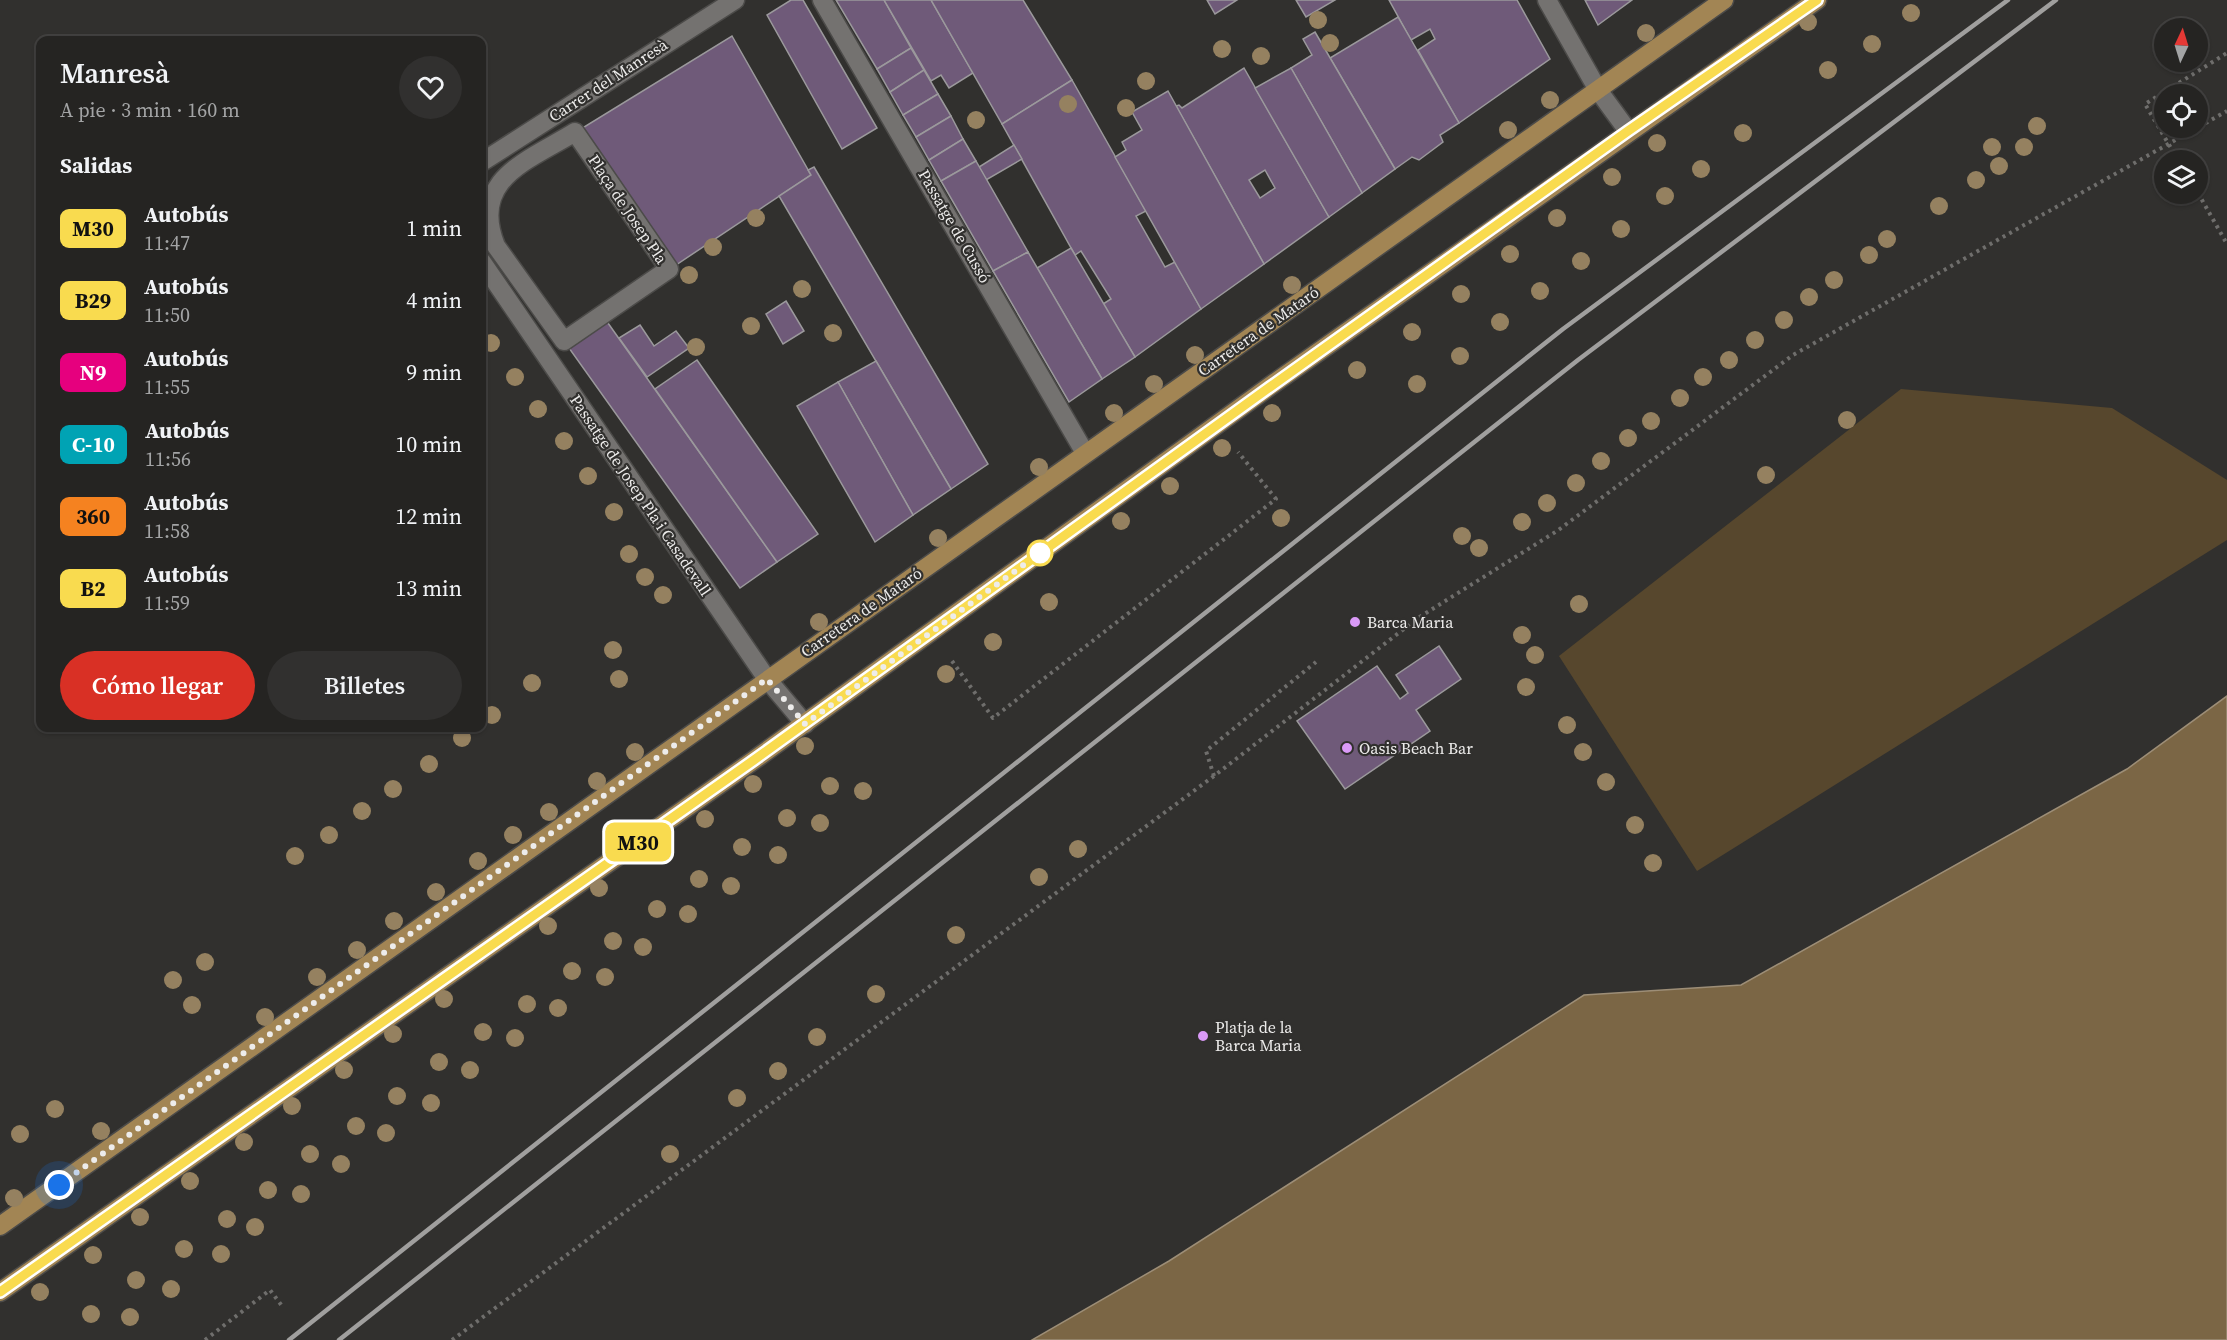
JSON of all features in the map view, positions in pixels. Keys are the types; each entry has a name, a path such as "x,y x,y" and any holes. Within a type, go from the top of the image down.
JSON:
{"main road":[{"name":"Carretera de Mataró","path":"0,1226 1724,0"},
{"path":"0,1292 805,724 1628,131 1817,0"}],"street":[{"name":"Carrer del Manresà","path":"486,159 735,0"},
{"name":"Passatge de Cussó","path":"822,0 1085,453"},
{"path":"1547,0 1598,90 1628,131"},
{"name":"Plaça de Josep Pla","path":"575,132 669,269 564,341 496,246 489,230 489,208 494,190 504,175 575,132"},
{"name":"Passatge de Josep Pla i Casadevall","path":"486,268 767,679 805,724"}],"path":[{"path":"2172,150 2145,105 2227,53"},
{"path":"452,1340 1214,776 1418,618 1557,531 1793,356 2170,146 2227,111"},
{"path":"2204,204 2227,244"},
{"path":"930,632 993,718 1276,499"},
{"path":"1214,776 1206,751 1316,662"},
{"path":"205,1340 270,1290 282,1306"}],"shaded area":[{"path":"1901,389 2112,408 2227,480 2227,540 1697,871 1559,656"},
{"path":"2227,696 2227,1340 1032,1340 1169,1261 1584,995 1741,985 2127,769"}],"building":[{"path":"791,0 803,0 877,128 842,149 767,15"},
{"path":"836,0 884,0 911,48 877,69"},
{"path":"884,0 931,0 973,73 949,88 941,75 931,81"},
{"path":"931,0 1023,0 1072,80 1002,124"},
{"path":"1207,0 1237,0 1215,14"},
{"path":"1296,0 1335,0 1306,17"},
{"path":"1389,0 1517,0 1550,59 1459,123 1418,50 1435,39 1430,29 1411,40"},
{"path":"1585,0 1632,0 1598,25"},
{"path":"1398,17 1459,123 1440,135 1443,142 1419,160 1412,157 1395,169 1330,58"},
{"path":"1315,32 1395,169 1362,193 1291,68 1312,55 1303,39"},
{"path":"732,36 811,175 670,269 576,132"},
{"path":"911,48 924,70 890,92 877,69"},
{"path":"1244,68 1329,217 1264,264 1176,106 1179,105 1182,108","holes":["1265,170 1275,188 1260,198 1249,180"]},
{"path":"1291,68 1362,193 1329,217 1255,88"},
{"path":"924,70 938,94 903,115 890,92"},
{"path":"1072,80 1146,211 1136,216 1165,267 1175,262 1201,309 1135,357 1103,304 1111,299 1081,251 1075,255 1002,124"},
{"path":"1168,91 1264,264 1201,309 1115,157 1126,150 1122,142 1142,130 1132,112"},
{"path":"938,94 951,116 916,137 903,115"},
{"path":"951,116 963,139 929,160 916,137"},
{"path":"963,139 976,161 941,181 929,160"},
{"path":"1014,145 1022,159 986,180 979,167"},
{"path":"976,161 1028,252 993,271 941,181"},
{"path":"814,167 988,464 951,489 779,196 811,175 808,170"},
{"path":"1071,248 1135,357 1102,379 1037,268"},
{"path":"1028,252 1102,379 1069,402 993,271"},
{"path":"786,301 804,331 783,344 766,314"},
{"path":"603,316 777,562 740,588 564,341"},
{"path":"640,325 654,346 676,331 689,348 647,377 619,338"},
{"path":"697,360 818,534 777,562 655,389"},
{"path":"876,361 951,489 913,515 838,382"},
{"path":"838,382 913,515 875,542 797,406"},
{"path":"1439,646 1461,679 1416,710 1430,731 1345,789 1297,721 1377,666 1400,699 1408,693 1396,675"}],"railway":[{"path":"289,1340 1563,329 2008,0"},
{"path":"339,1340 1578,360 2056,0"}],"bus line":[{"name":"M30","path":"0,1292 805,724 1270,387 1628,131 1817,0"}],"place":[{"name":"Barca Maria","path":"1355,622"},
{"name":"Oasis Beach Bar","path":"1347,748"},
{"name":"Platja de la Barca Maria","path":"1203,1036"}],"route":[{"path":"59,1185 767,679 788,707 805,724 1040,553"}]}
